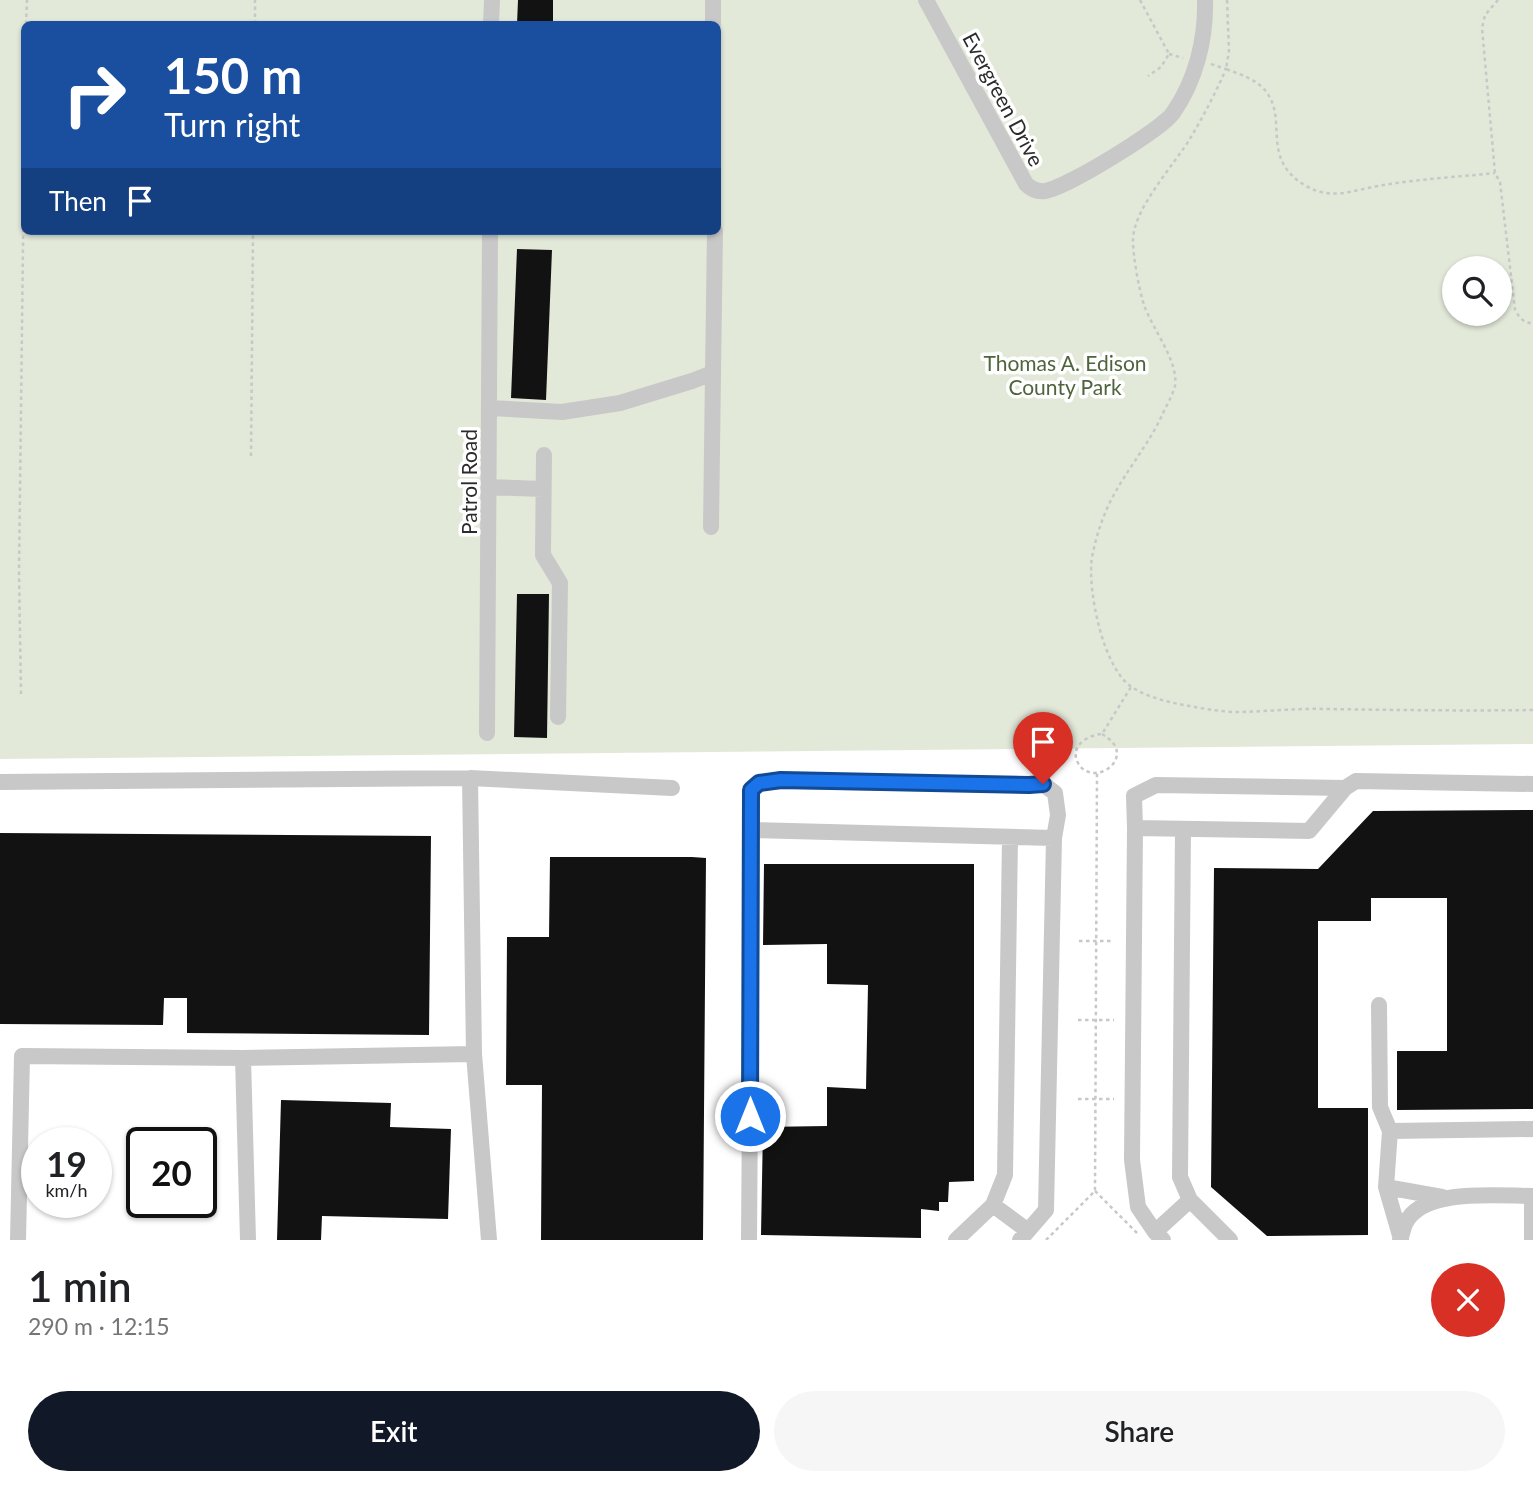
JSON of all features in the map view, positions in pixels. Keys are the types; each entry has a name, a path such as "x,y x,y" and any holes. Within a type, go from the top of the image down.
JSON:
{"street":[{"path":"491,21 492,0"},
{"path":"713,0 713,21"},
{"name":"Evergreen Drive","path":"926,0 1026,184 1041,192 1058,188 1135,143 1172,115 1187,89 1200,56 1205,0"},
{"name":"Patrol Road","path":"487,733 489,235"},
{"path":"712,527 715,235"},
{"path":"490,408 562,412 597,407 620,403 713,373"},
{"path":"544,455 543,555 560,583 558,717"},
{"path":"489,487 543,489"},
{"path":"470,778 474,1054 489,1240"},
{"path":"0,782 470,778 672,788"},
{"path":"749,1240 751,790 759,783 781,780 1043,784 1055,793 1058,815 1054,838 1046,1210 1024,1236 993,1205"},
{"path":"1135,828 1309,831 1346,788 1356,781 1533,784"},
{"path":"1189,1200 1154,1237 1138,1208 1132,1160 1133,796 1156,785 1346,788"},
{"path":"1183,829 1180,1177 1189,1200 1230,1240"},
{"path":"752,830 1054,838"},
{"path":"956,1240 993,1205 1005,1175 1010,837"},
{"path":"1379,1005 1380,1107 1390,1131 1386,1188 1400,1240"},
{"path":"18,1240 22,1056 243,1058 474,1054"},
{"path":"243,1058 248,1240"},
{"path":"1390,1131 1533,1129"},
{"path":"1386,1188 1446,1198 1533,1196 1532,1240"},
{"path":"1400,1240 1405,1223 1413,1214 1429,1203 1446,1198"}],"path":[{"path":"26,21 27,0"},
{"path":"255,0 255,21"},
{"path":"1140,0 1169,54 1189,59"},
{"path":"1227,0 1229,51 1226,69 1190,138 1144,206 1135,225 1133,240 1144,303 1175,374 1175,386 1161,419 1102,520 1092,561 1091,581 1105,645 1116,670 1131,687 1174,703 1215,711 1533,710"},
{"path":"1498,0 1485,15 1482,28 1495,173 1500,182 1515,310 1520,318 1533,323"},
{"path":"1148,76 1161,67 1169,54"},
{"path":"1211,64 1243,75 1265,90 1275,112 1279,156 1284,167 1306,186 1320,192 1345,193 1380,185 1495,173"},
{"path":"21,694 19,572 23,235"},
{"path":"251,456 253,235"},
{"path":"1102,734 1131,687"},
{"path":"1094,734 1102,734 1114,743 1116,759 1105,771 1090,772 1078,763 1078,747 1094,734"},
{"path":"1046,1240 1095,1191 1097,773"},
{"path":"1079,942 1114,941"},
{"path":"1078,1020 1114,1020"},
{"path":"1078,1099 1114,1099"},
{"path":"1095,1191 1154,1237"}],"green space":[{"name":"Thomas A. Edison County Park","path":"0,0 1533,0 1533,744 0,759"}],"building":[{"path":"518,0 553,0 553,21 517,21"},
{"path":"517,249 552,250 546,400 511,398"},
{"path":"517,594 549,594 547,738 514,737"},
{"path":"1533,810 1533,1109 1397,1110 1397,1051 1447,1051 1447,898 1371,898 1371,921 1318,921 1318,1108 1368,1108 1368,1235 1267,1236 1211,1187 1214,868 1318,869 1373,811"},
{"path":"0,833 431,836 429,1035 187,1033 187,998 164,998 163,1025 0,1024"},
{"path":"550,857 706,858 703,1240 541,1240 542,1085 506,1085 507,937 549,937"},
{"path":"764,864 974,864 974,1181 949,1182 948,1202 939,1202 939,1211 921,1209 921,1238 761,1235 763,1127 827,1126 827,1087 866,1089 868,985 827,984 827,944 763,945"},
{"path":"281,1100 391,1103 390,1127 451,1129 448,1219 322,1216 321,1240 277,1240"}],"route":[{"path":"750,1116 751,790 759,783 781,780 1043,784"}]}
